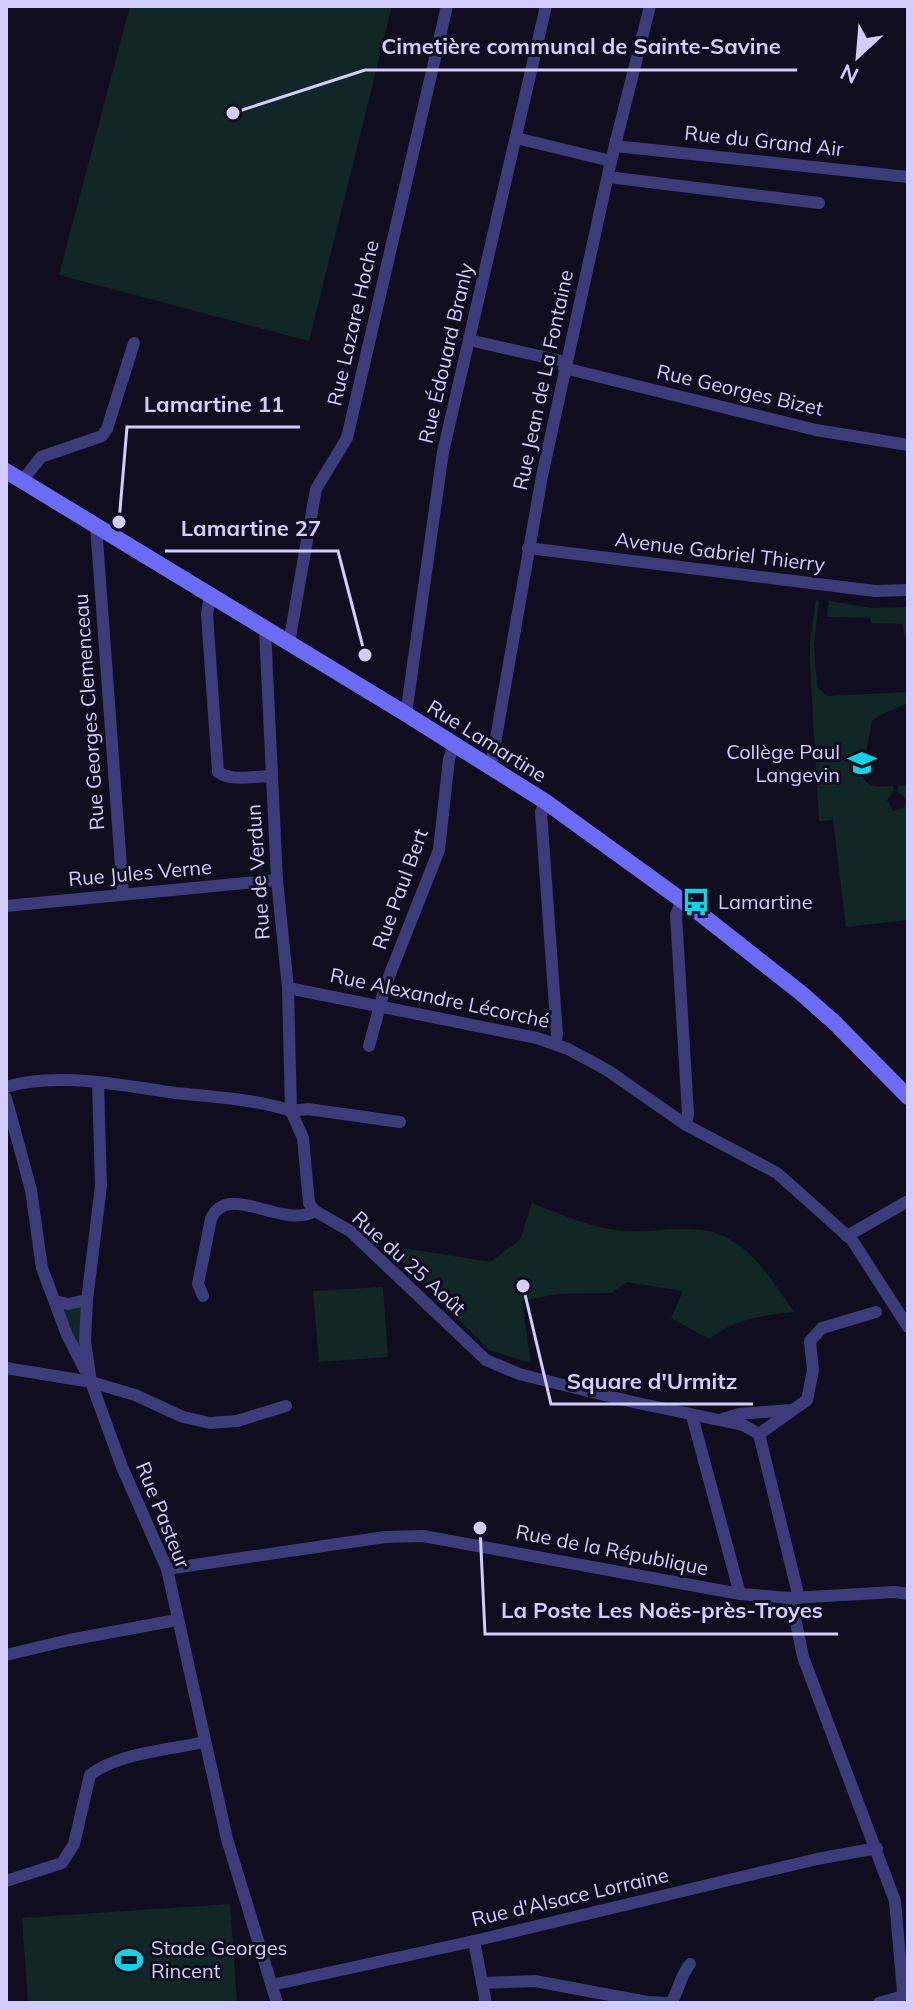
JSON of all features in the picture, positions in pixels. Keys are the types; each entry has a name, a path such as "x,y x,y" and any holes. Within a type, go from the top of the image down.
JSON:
{"street":[{"name":"Rue Lazare Hoche","path":"289,643 316,489 347,438 447,6"},
{"name":"Rue Édouard Branly","path":"406,714 443,452 546,6"},
{"name":"Rue Jean de La Fontaine","path":"491,766 528,548 565,365 650,6"},
{"path":"516,138 611,161"},
{"name":"Rue du Grand Air","path":"615,146 908,177"},
{"path":"608,177 819,203"},
{"name":"Rue Georges Bizet","path":"469,340 816,430 908,445"},
{"path":"22,481 41,457 102,436 107,429 134,343"},
{"name":"Rue Lamartine","path":"6,471 455,743 546,802 682,900 801,993 908,1097"},
{"name":"Rue Georges Clemenceau","path":"96,526 123,894"},
{"name":"Avenue Gabriel Thierry","path":"528,548 875,591 908,590"},
{"path":"210,596 207,614 218,772 234,777 272,776"},
{"name":"Rue de Verdun","path":"265,630 277,880 288,988 291,1111"},
{"name":"Rue Paul Bert","path":"369,1046 379,1006 439,850 449,759 455,743"},
{"path":"546,802 541,812 557,1035 555,1043"},
{"name":"Rue Jules Verne","path":"6,906 277,880"},
{"path":"682,900 676,915 688,1114 686,1125"},
{"name":"Rue Alexandre Lécorché","path":"288,988 555,1043 607,1070 686,1125 777,1173 847,1236 908,1327"},
{"path":"6,1087 37,1080 98,1083 276,1106 291,1111 308,1109 400,1122"},
{"name":"Rue Pasteur","path":"98,1083 101,1186 85,1342 91,1382 122,1467 167,1569 231,1853 277,2003"},
{"path":"6,1098 31,1190 42,1268 67,1335 91,1382"},
{"path":"203,1296 198,1284 216,1208 224,1203 240,1204 296,1216 315,1211 306,1192 303,1138 291,1111"},
{"path":"847,1236 908,1201"},
{"name":"Rue du 25 Août","path":"315,1211 350,1231 486,1360 519,1374 755,1431"},
{"path":"55,1301 68,1304 87,1300"},
{"path":"755,1431 807,1400 813,1370 810,1341 822,1328 876,1312"},
{"path":"6,1368 91,1382 135,1395 183,1417 210,1423 248,1419 286,1406"},
{"path":"718,1421 758,1412 794,1410"},
{"path":"758,1412 755,1431 795,1598 803,1657 877,1848 902,1902 904,1999 879,2003"},
{"path":"692,1416 740,1594"},
{"name":"Rue de la République","path":"167,1569 357,1540 423,1536 740,1594 795,1598 895,1592 908,1594"},
{"path":"6,1655 177,1620"},
{"path":"6,1881 62,1863 74,1844 90,1775 99,1767 204,1742"},
{"name":"Rue d'Alsace Lorraine","path":"272,1985 877,1848"},
{"path":"474,1941 486,2003"},
{"path":"902,1970 908,1952"},
{"path":"482,1983 535,1981 647,2002 669,2003 678,1992 683,1973 690,1964"}],"green space":[{"path":"130,6 392,6 309,341 59,275"},
{"path":"816,600 819,601 814,643 817,687 827,696 908,692 908,703 872,721 862,775 870,785 893,786 894,792 887,800 893,811 904,808 906,799 898,792 898,786 908,785 908,920 846,927 833,820 819,821 810,664"},
{"path":"829,601 872,608 908,607 908,639 904,635 903,624 871,623 870,618 827,617"},
{"path":"532,1203 578,1221 614,1230 692,1229 718,1234 740,1246 758,1262 794,1312 739,1322 709,1339 671,1318 683,1291 627,1282 611,1293 557,1294 522,1301 531,1363 489,1350 385,1245 490,1262 520,1240"},
{"path":"383,1287 388,1357 319,1362 313,1291"},
{"path":"81,1307 81,1347 78,1347 64,1310"},
{"name":"Stade Georges Rincent","path":"230,1904 237,2003 28,2003 22,1918"}],"place":[{"name":"Cimetière communal de Sainte-Savine","path":"233,113"},
{"name":"Lamartine 11","path":"119,522"},
{"name":"Lamartine 27","path":"365,655"},
{"name":"Collège Paul Langevin","path":"862,763"},
{"name":"Lamartine","path":"696,902"},
{"name":"Square d'Urmitz","path":"523,1286"},
{"name":"La Poste Les Noës-près-Troyes","path":"480,1528"},
{"name":"Stade Georges Rincent","path":"129,1960"}]}
